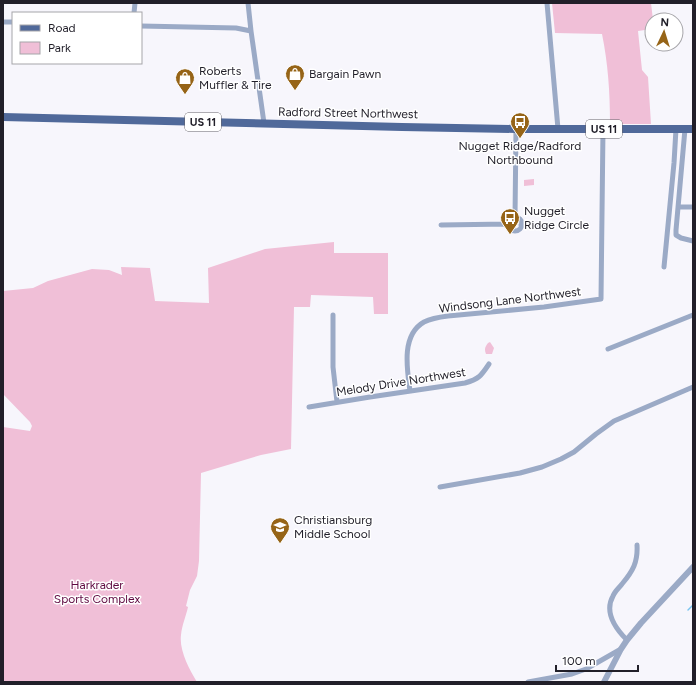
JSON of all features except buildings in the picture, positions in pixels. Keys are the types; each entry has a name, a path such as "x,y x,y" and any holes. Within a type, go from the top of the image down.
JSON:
{"main road":[{"name":"Radford Street Northwest","path":"3,116 516,129 685,129"}],"street":[{"path":"248,3 264,123"},
{"path":"547,3 558,128"},
{"path":"142,26 236,28 251,31"},
{"path":"515,217 516,129"},
{"name":"Windsong Lane Northwest","path":"410,391 408,375 408,346 411,336 424,322 435,318 448,316 544,307 601,299 604,129"},
{"path":"685,129 676,235 693,241"},
{"path":"664,267 674,163 685,129"},
{"path":"678,207 693,207"},
{"path":"508,224 509,220 515,217"},
{"path":"515,217 520,220 521,225"},
{"path":"441,225 508,224"},
{"path":"508,224 510,228 516,231 521,225"},
{"path":"521,225 552,225"},
{"path":"333,315 333,367 337,402"},
{"path":"608,349 693,315"},
{"name":"Melody Drive Northwest","path":"309,407 465,383 475,380 483,374 489,364"},
{"path":"440,487 542,468 574,452 614,421 693,387"},
{"path":"627,640 620,633 612,619 610,605 612,597 633,570 638,554 638,545"},
{"path":"604,682 627,640 693,567"},
{"path":"528,682 572,674 586,669 621,649"}],"green space":[{"path":"552,3 651,3 652,12 644,12 644,30 638,31 642,70 648,77 651,124 612,124 610,122 610,100 606,56 602,34 555,33"},
{"path":"534,179 534,185 524,186 524,180"},
{"name":"Harkrader Sports Complex","path":"334,242 334,253 388,253 388,314 374,314 373,297 311,295 310,307 294,307 291,449 261,455 201,473 199,561 197,576 190,590 186,606 188,607 181,635 185,659 197,682 3,682 3,427 30,431 32,426 30,422 3,394 3,291 33,288 48,281 92,269 109,270 122,275 121,267 150,268 155,301 209,303 208,268 265,249"},
{"path":"490,342 494,348 492,354 486,354 486,347"}],"waterway":[{"path":"688,610 693,605"}],"place":[{"name":"Bargain Pawn","path":"295,91"},
{"name":"Roberts Muffler & Tire","path":"185,95"},
{"name":"Nugget Ridge/Radford Northbound","path":"520,139"},
{"name":"Nugget Ridge Circle","path":"510,235"},
{"name":"Christiansburg Middle School","path":"280,544"}]}
